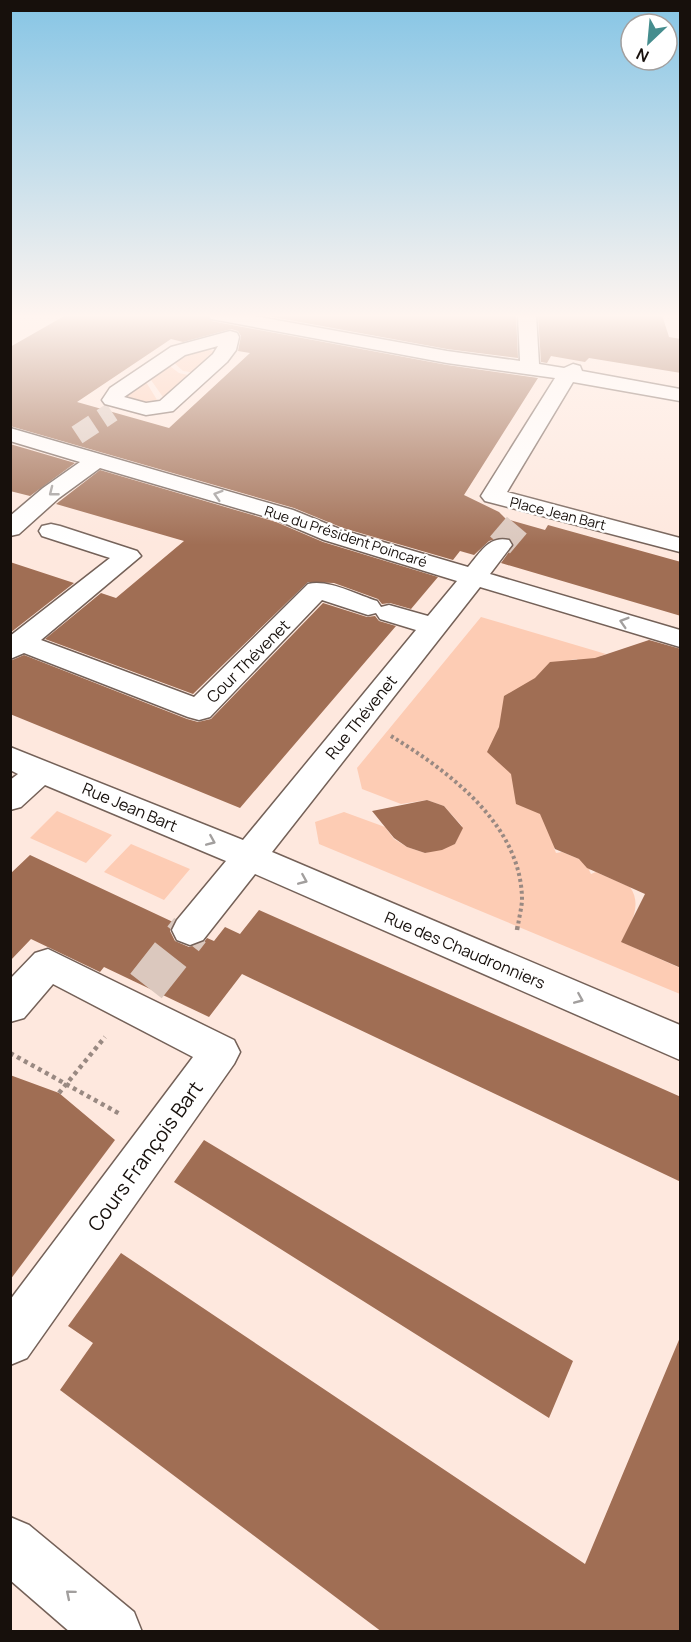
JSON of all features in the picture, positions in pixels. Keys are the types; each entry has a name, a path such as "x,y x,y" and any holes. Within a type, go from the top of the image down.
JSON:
{"street":[{"path":"120,392 113,397 118,408 151,409 169,405 183,392"},
{"name":"Place Jean Bart","path":"558,392 493,496 681,545"},
{"path":"625,392 681,407"},
{"path":"661,392 681,395"},
{"path":"10,434 50,453 90,465 297,541 681,639"},
{"path":"10,450 50,453 77,435"},
{"path":"10,529 90,465"},
{"path":"517,525 533,506"},
{"name":"Cour Thévenet","path":"16,646 128,556 51,531"},
{"name":"Rue Thévenet","path":"249,857 500,545"},
{"name":"Cour Thévenet","path":"16,646 199,710 317,590 434,627"},
{"name":"Rue Jean Bart","path":"10,758 249,857"},
{"path":"10,799 41,771"},
{"path":"190,930 249,857"},
{"name":"Rue des Chaudronniers","path":"249,857 681,1043"},
{"name":"Cours François Bart","path":"10,1006 48,964 138,996 220,1052 10,1341"},
{"path":"10,1544 114,1632"}],"path":[{"path":"362,717 446,772 484,809 496,825 517,867 523,885 520,920 499,965"},
{"path":"59,1093 102,1040"},
{"path":"10,1053 159,1136"}],"shaded area":[{"path":"132,392 152,392 159,403 148,404 124,397"},
{"path":"159,392 174,392 172,394 165,400"},
{"path":"481,617 606,654 601,656 605,661 579,664 577,659 571,660 511,763 545,808 559,847 554,848 556,853 562,852 596,866 589,870 591,874 596,872 630,887 635,901 634,915 622,942 680,968 680,994 319,844 315,822 344,812 385,827 394,839 407,847 425,853 455,844 462,826 444,806 427,800 401,804 362,789 357,768"},
{"path":"57,811 112,835 86,863 30,838"},
{"path":"131,844 190,869 164,900 104,872"}],"building":[{"path":"10,392 92,392 77,402 169,428 208,392 529,392 464,495 499,512 506,519 545,530 548,525 681,562 681,616 501,563 514,545 509,538 502,537 489,541 474,555 460,551 453,560 343,528 294,508 10,426"},
{"path":"10,444 75,463 30,496 10,491"},
{"path":"100,470 276,522 323,542 438,577 411,609 390,603 382,604 378,599 334,583 308,582 193,694 45,639 101,593 116,598 184,541 56,504"},
{"path":"10,562 74,583 10,633"},
{"path":"323,603 367,617 375,616 379,621 396,626 240,808 10,714 10,661 24,655 187,719 198,722 211,719"},
{"path":"649,640 681,649 681,968 621,942 645,894 587,868 579,859 555,849 540,814 516,804 511,774 487,752 499,727 504,696 535,678 550,662 595,658"},
{"path":"427,800 444,806 463,828 455,844 442,850 425,853 407,847 394,838 372,811"},
{"path":"30,855 173,922 170,931 175,941 189,947 204,942 207,938 214,941 225,927 240,934 259,910 681,1097 681,1182 242,974 209,1017 104,967 100,972 31,939 10,961 10,874"},
{"path":"10,1075 59,1093 115,1140 10,1280"},
{"path":"204,1140 573,1361 549,1418 174,1182"},
{"path":"121,1253 585,1564 681,1335 681,1632 382,1632 60,1390 93,1343 68,1326"}],"tunnel":[{"path":"77,435 112,412"},
{"path":"500,545 517,525"},
{"path":"146,986 190,930"}]}
